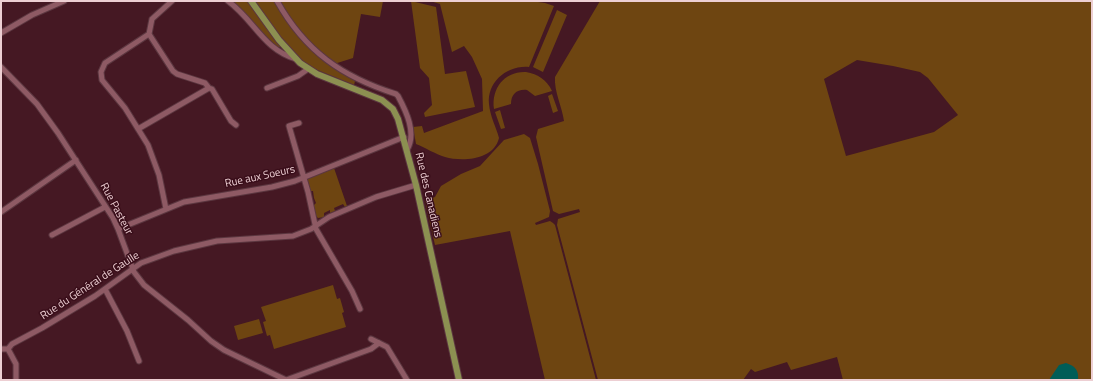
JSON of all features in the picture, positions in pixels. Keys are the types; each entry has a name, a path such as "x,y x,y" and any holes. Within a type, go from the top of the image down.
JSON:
{"main road":[{"name":"Rue des Canadiens","path":"251,1 279,40 296,59 308,69 382,100 388,104 395,113 404,137 416,185 459,380"}],"street":[{"path":"1,33 32,15 64,1"},
{"path":"172,1 152,19 149,34 175,73 205,83 212,89 231,121 236,125"},
{"path":"228,1 244,14 268,44 279,52 296,59"},
{"path":"277,1 294,27 318,53 332,64 362,82 398,96 409,120 411,139 407,150"},
{"path":"149,34 105,63 101,75 103,83 125,108 148,145 163,190 166,209"},
{"name":"Rue Pasteur","path":"1,67 37,104 76,160 118,229 133,269 144,285 188,320 211,341 235,356 286,380"},
{"path":"267,88 298,76 308,69"},
{"path":"138,129 209,88"},
{"path":"299,123 289,126 315,226 360,309"},
{"name":"Rue aux Soeurs","path":"118,229 184,202 272,187 303,178 404,137"},
{"path":"1,212 76,160"},
{"name":"Rue du Général de Gaulle","path":"8,349 12,344 44,327 105,289 142,263 174,251 205,243 293,236 315,226 329,217 369,200 416,185"},
{"path":"52,235 105,206"},
{"path":"105,289 127,331 139,361"},
{"path":"371,339 387,347 407,380"},
{"path":"286,380 371,349 379,343"},
{"path":"1,349 8,349 16,364 16,380"}],"shaded area":[{"path":"233,1 383,1 380,17 361,14 353,58 331,65 352,78 355,81 354,85 310,67 300,59 286,43 278,48 271,43"},
{"path":"411,1 436,7 445,74 466,71 475,107 425,117 424,113 432,105 429,78 420,68"},
{"path":"430,1 531,1 554,6 529,67 521,67 506,72 500,76 491,89 489,104 499,138 491,151 476,158 452,159 416,144 413,127 422,126 424,133 483,111 482,79 472,57 464,46 452,52 440,4"},
{"path":"600,1 1092,1 1092,380 843,380 837,357 791,370 787,362 755,372 751,369 743,380 598,380 557,225 558,219 580,212 579,209 559,214 553,211 536,137 538,129 564,121 556,88 555,77","holes":["857,60 920,72 928,78 958,115 934,132 846,156 824,79"]},
{"path":"557,10 567,15 543,72 533,67"},
{"path":"526,72 542,78 552,91 535,96 527,90 520,90 513,95 511,104 494,109 495,94 501,82 512,74"},
{"path":"552,94 558,111 553,113 548,96"},
{"path":"500,110 505,128 501,129 495,112"},
{"path":"524,134 530,138 550,211 549,217 535,223 536,225 550,221 555,225 596,380 545,380 510,231 435,245 425,201 435,197 441,186 461,174 480,166 504,140"},
{"path":"334,168 347,206 345,207 343,204 334,208 335,211 330,213 330,210 324,213 324,217 318,218 315,215 313,206 316,203 313,191 310,191 306,179"},
{"path":"333,285 337,299 340,298 346,327 274,349 270,335 267,336 263,322 266,321 261,307"},
{"path":"259,319 263,333 238,340 234,326"}],"water":[{"path":"1066,363 1076,369 1078,380 1049,380 1059,365"}]}
